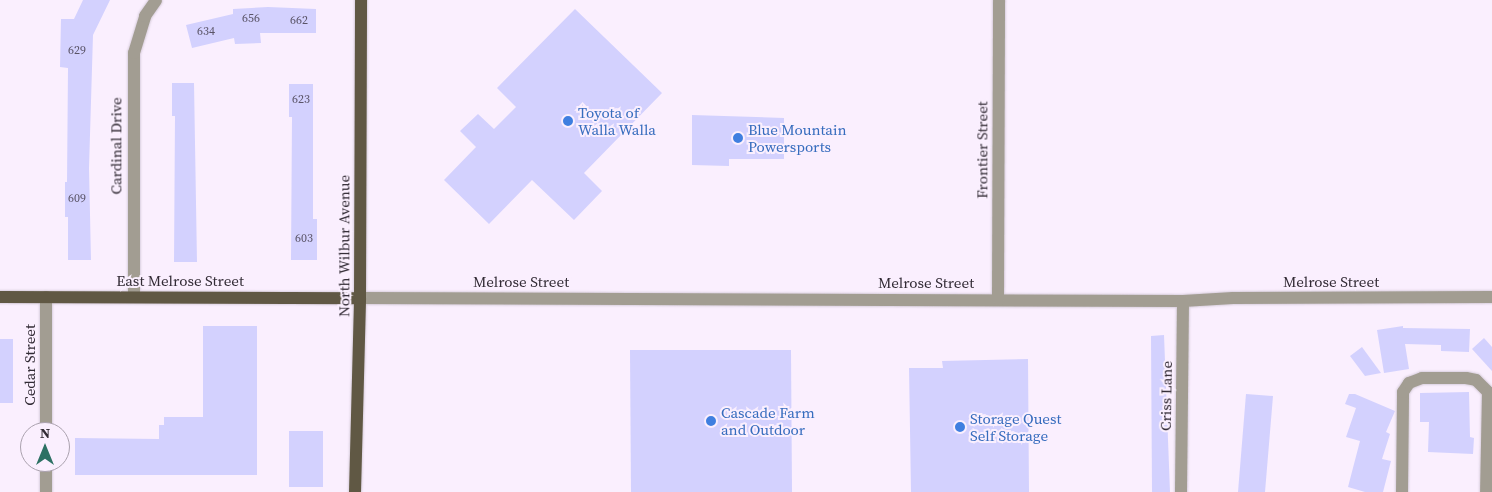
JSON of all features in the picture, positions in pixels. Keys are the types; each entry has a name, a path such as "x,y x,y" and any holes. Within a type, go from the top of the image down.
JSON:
{"main road":[{"name":"North Wilbur Avenue","path":"355,492 360,298 361,0"},
{"name":"East Melrose Street","path":"0,297 360,298"}],"street":[{"name":"Cardinal Drive","path":"134,296 134,53 145,16 156,0"},
{"name":"Frontier Street","path":"998,299 999,0"},
{"name":"Cedar Street","path":"46,297 46,422"},
{"name":"Melrose Street","path":"360,298 1183,300 1492,297"},
{"name":"Criss Lane","path":"1181,492 1183,300"},
{"path":"1402,492 1401,401 1403,392 1409,383 1422,378 1466,378 1476,380 1488,392 1486,492"},
{"path":"46,472 46,492"}],"building":[{"path":"83,0 110,0 93,35 89,168 91,260 68,260 68,217 65,217 65,182 67,182 68,68 60,67 61,19 74,19"},
{"path":"268,7 316,9 316,33 260,33 261,43 235,44 234,38 192,48 186,25 233,14 233,9"},
{"name":"Toyota of Walla Walla","path":"575,9 662,93 584,173 602,191 574,220 532,180 489,224 444,180 476,147 460,131 478,114 494,129 516,107 497,88"},
{"path":"172,83 194,83 197,262 174,262 175,116 172,116"},
{"path":"289,84 313,84 313,219 317,219 317,260 291,260 292,117 289,117"},
{"name":"Blue Mountain Powersports","path":"692,115 784,118 784,159 729,159 729,166 692,165"},
{"path":"203,326 257,326 257,475 75,475 75,438 159,439 159,425 164,425 164,417 203,417"},
{"path":"1403,326 1403,328 1470,329 1469,352 1441,351 1441,345 1405,344 1409,369 1384,373 1377,330"},
{"path":"1164,335 1170,492 1152,492 1151,336"},
{"path":"1484,338 1492,347 1492,371 1472,349"},
{"path":"0,339 13,339 13,403 0,403"},
{"path":"1362,347 1381,373 1365,376 1350,356"},
{"name":"Cascade Farm and Outdoor","path":"630,350 791,350 792,492 631,492"},
{"path":"1028,359 1029,492 911,492 909,368 943,368 942,361"},
{"path":"1469,392 1470,437 1474,438 1473,454 1428,452 1429,422 1420,422 1420,393"},
{"path":"1246,394 1273,396 1265,492 1238,492"},
{"path":"1349,394 1355,394 1395,411 1386,432 1390,434 1382,459 1391,461 1383,492 1365,492 1348,487 1360,441 1346,437 1356,408 1345,404"},
{"path":"289,431 323,431 323,487 289,487"}],"place":[{"name":"Toyota of Walla Walla","path":"568,121"},
{"name":"Blue Mountain Powersports","path":"738,138"},
{"name":"Cascade Farm and Outdoor","path":"711,421"},
{"name":"Storage Quest Self Storage","path":"960,427"}]}
